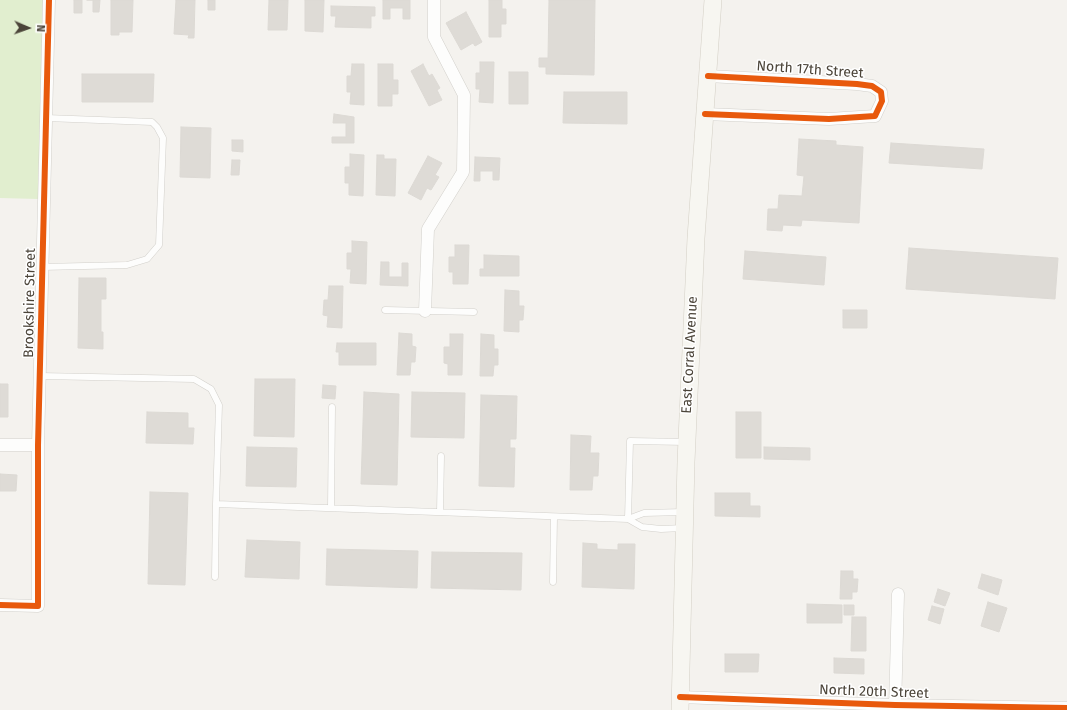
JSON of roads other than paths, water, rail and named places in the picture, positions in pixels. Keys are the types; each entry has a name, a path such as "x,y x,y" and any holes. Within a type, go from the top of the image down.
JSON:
{"main road":[{"name":"East Corral Avenue","path":"680,704 686,442 696,238 713,0"}],"street":[{"name":"Brookshire Street","path":"0,605 38,606 38,445 49,0"},
{"path":"425,311 428,229 463,172 464,95 434,37 434,0"},
{"name":"North 17th Street","path":"705,114 829,119 875,116 882,101 881,92 872,86 708,76"},
{"path":"0,444 38,445"},
{"path":"895,708 898,594"},
{"name":"North 20th Street","path":"680,704 895,708 1067,708"}],"lane":[{"path":"42,266 126,266 147,259 159,245 163,138 157,127 152,122 46,118"},
{"path":"385,310 474,312"},
{"path":"40,376 194,379 211,389 219,405 215,577"},
{"path":"331,508 332,407"},
{"path":"628,520 630,441 686,442"},
{"path":"440,512 441,456"},
{"path":"216,504 628,520 642,527 661,529 684,520"},
{"path":"628,520 644,513 684,520"},
{"path":"553,582 554,516"}]}
